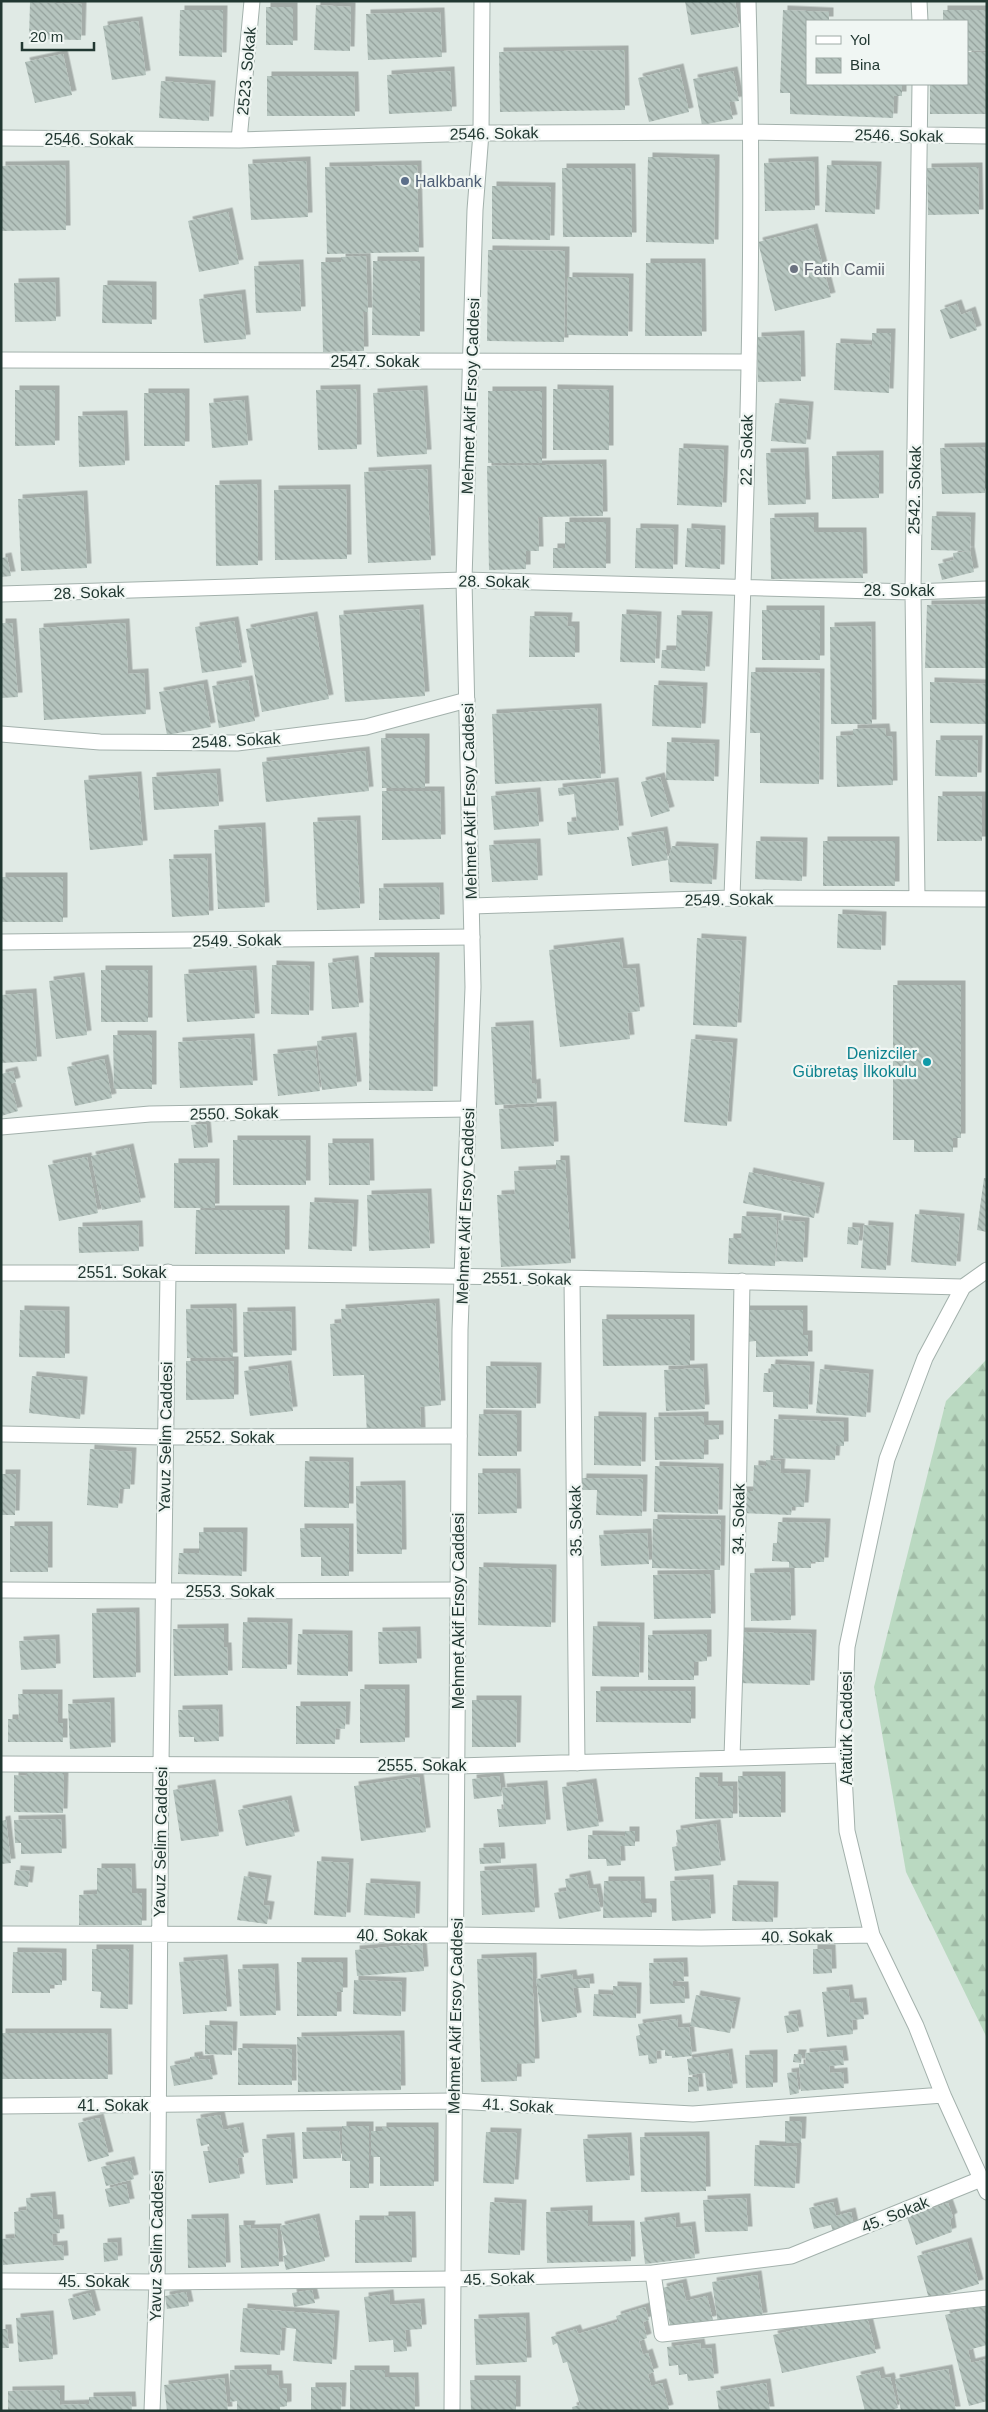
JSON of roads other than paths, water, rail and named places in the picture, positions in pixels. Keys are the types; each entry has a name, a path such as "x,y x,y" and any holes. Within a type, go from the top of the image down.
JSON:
{"street":[{"name":"2523. Sokak","path":"239,140 252,1"},
{"name":"Mehmet Akif Ersoy Caddesi","path":"452,2411 459,1436 472,937 464,580 475,210 481,133 482,1"},
{"name":"22. Sokak","path":"732,898 743,586 748,362 752,132 748,1"},
{"path":"919,1 920,20"},
{"name":"2542. Sokak","path":"917,897 913,592 921,136 920,85"},
{"name":"2546. Sokak","path":"1,138 239,140 481,133 752,132 987,136"},
{"name":"2547. Sokak","path":"1,360 748,362"},
{"name":"28. Sokak","path":"1,594 464,580 913,592 987,589"},
{"name":"2548. Sokak","path":"1,734 100,742 237,743 366,727 467,700"},
{"name":"2549. Sokak","path":"472,906 732,898 917,897 987,899"},
{"name":"2549. Sokak","path":"1,942 472,937"},
{"name":"2550. Sokak","path":"1,1127 150,1114 468,1109"},
{"name":"Atatürk Caddesi","path":"984,2185 943,2095 916,2026 872,1935 847,1831 843,1754 847,1647 887,1460 925,1358 963,1287 987,1270"},
{"name":"2551. Sokak","path":"1,1273 168,1272 963,1287"},
{"name":"Yavuz Selim Caddesi","path":"152,2411 157,2282 160,1763 168,1272"},
{"name":"35. Sokak","path":"572,1279 578,1763"},
{"name":"34. Sokak","path":"732,1757 742,1282"},
{"name":"2552. Sokak","path":"1,1434 165,1437 459,1436"},
{"name":"2553. Sokak","path":"1,1590 458,1590"},
{"name":"2555. Sokak","path":"1,1764 160,1763 457,1766 843,1754"},
{"name":"40. Sokak","path":"1,1934 456,1935 701,1938 872,1935"},
{"name":"41. Sokak","path":"1,2106 454,2101 693,2114 943,2095"},
{"name":"45. Sokak","path":"1,2281 157,2282 453,2279 653,2273 791,2256 984,2185"},
{"path":"653,2273 662,2334 987,2298"}],"place":[{"name":"Halkbank","path":"405,181"},
{"name":"Fatih Camii","path":"794,269"},
{"name":"Denizciler Gübretaş İlkokulu","path":"927,1062"}]}
